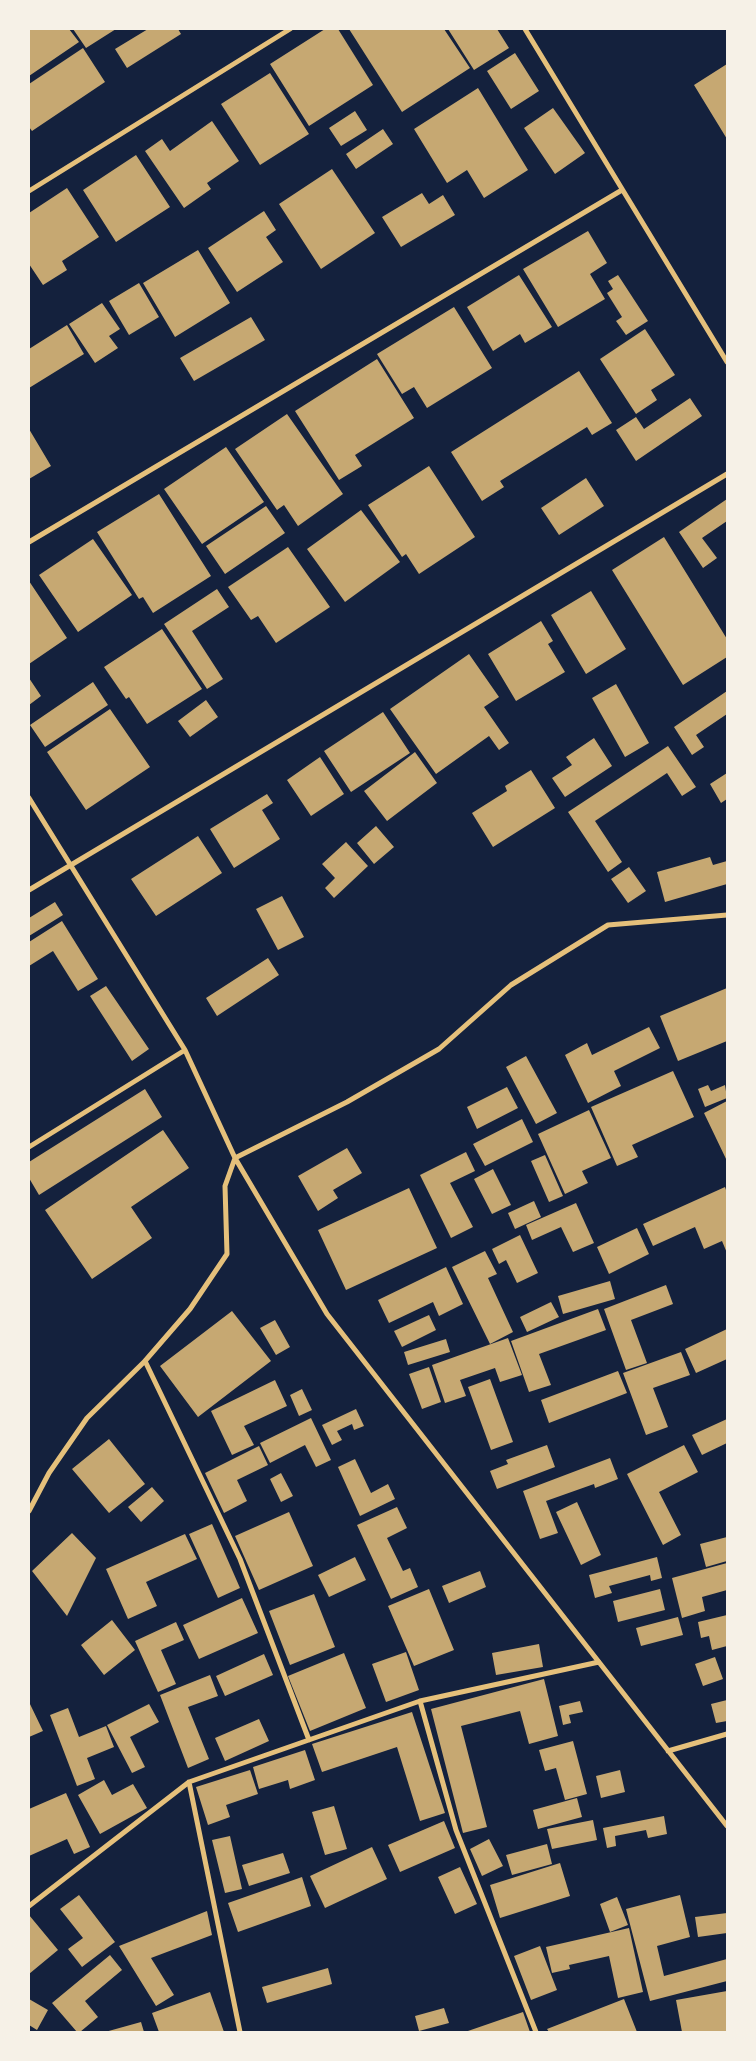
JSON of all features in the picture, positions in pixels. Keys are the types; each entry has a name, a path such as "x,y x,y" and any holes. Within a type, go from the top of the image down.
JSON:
{"street":[{"path":"29,191 290,29"},
{"path":"525,29 727,362"},
{"path":"29,542 622,190"},
{"path":"29,890 727,474"},
{"path":"29,798 72,864 185,1050 235,1158 327,1314 727,1826"},
{"path":"29,1511 49,1473 88,1418 145,1361 190,1309 227,1254 225,1186 235,1158 347,1102 439,1049 511,985 608,925 727,915"},
{"path":"29,1147 185,1050"},
{"path":"145,1361 240,1559 309,1740"},
{"path":"29,1906 188,1782 420,1701 599,1662"},
{"path":"420,1701 456,1830 536,2032"},
{"path":"668,1751 727,1734"},
{"path":"188,1782 240,2032"}],"building":[{"path":"29,29 69,29 79,42 29,76"},
{"path":"73,29 116,29 86,48"},
{"path":"148,29 178,29 181,34 127,68 115,49"},
{"path":"325,29 338,29 373,85 309,126 270,64"},
{"path":"349,29 444,29 470,68 402,112"},
{"path":"448,29 497,29 509,48 474,70"},
{"path":"83,48 105,82 32,131 29,127 29,84"},
{"path":"515,53 539,91 511,109 487,71"},
{"path":"727,64 727,139 694,85"},
{"path":"270,73 309,134 260,165 221,104"},
{"path":"478,88 528,170 484,198 467,170 447,183 414,129"},
{"path":"553,108 585,153 555,174 524,128"},
{"path":"355,111 367,130 341,146 329,128"},
{"path":"212,121 239,161 207,183 211,189 184,208 145,151 162,139 170,151"},
{"path":"383,129 393,144 356,169 346,154"},
{"path":"136,155 170,207 116,242 83,190"},
{"path":"332,169 375,233 321,269 279,204"},
{"path":"67,188 99,237 62,261 67,270 43,285 29,264 29,213"},
{"path":"422,193 429,204 443,195 455,215 401,247 382,217"},
{"path":"264,211 276,230 266,237 283,262 237,292 208,248"},
{"path":"588,231 607,263 590,274 605,299 558,327 523,269"},
{"path":"198,250 230,303 175,337 143,283"},
{"path":"519,275 552,327 525,343 520,334 493,351 467,307"},
{"path":"618,275 648,321 626,335 616,321 622,317 607,293 613,289 608,281"},
{"path":"139,283 159,317 129,335 109,301"},
{"path":"102,303 120,329 109,336 118,348 95,363 69,324"},
{"path":"454,307 492,368 427,408 414,387 402,394 377,354"},
{"path":"251,317 265,340 194,381 180,358"},
{"path":"67,325 84,354 29,388 29,349"},
{"path":"645,329 675,375 651,390 657,400 636,414 600,359"},
{"path":"377,359 414,418 355,455 362,466 339,480 295,411"},
{"path":"579,371 612,423 592,435 587,427 500,481 504,487 482,501 451,452"},
{"path":"690,398 702,416 636,461 616,430 636,417 644,429"},
{"path":"287,414 343,494 298,526 284,505 277,510 235,449"},
{"path":"29,429 51,466 29,479"},
{"path":"226,447 264,502 202,544 164,489"},
{"path":"429,466 475,537 419,574 406,554 402,557 368,505"},
{"path":"586,478 604,506 559,535 541,508"},
{"path":"159,494 211,576 153,613 143,597 139,599 97,532"},
{"path":"727,499 727,521 702,538 717,558 703,568 679,532"},
{"path":"266,506 285,533 225,574 206,546"},
{"path":"361,510 400,562 345,602 307,549"},
{"path":"664,537 727,639 727,657 683,685 612,570"},
{"path":"93,539 132,595 78,632 39,575"},
{"path":"288,547 330,607 276,643 258,616 251,620 228,587"},
{"path":"29,581 67,638 29,664"},
{"path":"217,589 229,607 192,631 223,679 207,689 164,624"},
{"path":"591,591 626,649 586,674 551,615"},
{"path":"541,621 553,641 548,644 565,672 516,701 488,654"},
{"path":"162,629 202,689 147,724 129,697 126,699 104,667"},
{"path":"469,654 499,697 484,707 509,743 499,750 489,736 436,774 390,709"},
{"path":"29,678 41,696 29,705"},
{"path":"93,682 108,705 45,747 30,725"},
{"path":"616,684 649,743 625,757 592,698"},
{"path":"727,691 727,714 696,735 704,747 692,755 674,727"},
{"path":"206,700 218,717 190,737 178,721"},
{"path":"110,709 150,767 86,810 47,752"},
{"path":"383,712 410,753 351,792 324,751"},
{"path":"594,738 612,766 565,797 552,778 572,765 566,757"},
{"path":"668,746 696,787 682,796 667,773 595,821 622,862 608,872 568,812"},
{"path":"415,752 437,783 387,821 364,791"},
{"path":"320,757 344,794 311,816 287,780"},
{"path":"531,770 555,808 493,847 472,813 507,791 505,786"},
{"path":"727,773 727,799 721,803 710,784"},
{"path":"267,794 273,803 262,810 280,839 234,868 210,829"},
{"path":"376,826 394,847 374,864 357,843"},
{"path":"198,836 222,873 156,916 131,879"},
{"path":"346,842 368,866 334,898 325,888 335,878 322,864"},
{"path":"710,857 713,865 727,861 727,884 665,902 657,872"},
{"path":"629,867 646,891 628,903 611,879"},
{"path":"282,896 304,937 278,950 256,909"},
{"path":"55,902 63,915 29,936 29,918"},
{"path":"62,921 98,979 78,991 53,951 29,966 29,942"},
{"path":"268,958 279,975 217,1016 206,998"},
{"path":"106,986 149,1049 132,1061 90,996"},
{"path":"727,988 727,1041 678,1061 660,1016"},
{"path":"649,1027 660,1048 614,1071 621,1086 588,1103 565,1055 587,1043 592,1055"},
{"path":"526,1056 557,1113 536,1124 506,1067"},
{"path":"673,1071 694,1117 632,1145 638,1157 617,1166 591,1107"},
{"path":"708,1085 711,1091 725,1085 727,1098 705,1107 698,1089"},
{"path":"507,1087 518,1108 477,1129 467,1107"},
{"path":"145,1089 162,1117 39,1195 29,1178 29,1162"},
{"path":"727,1101 727,1161 704,1113"},
{"path":"589,1110 611,1158 582,1171 588,1183 565,1194 538,1134"},
{"path":"522,1119 533,1142 485,1166 473,1144"},
{"path":"163,1130 189,1168 131,1207 152,1238 92,1279 45,1210"},
{"path":"347,1148 362,1173 333,1190 338,1198 318,1211 298,1176"},
{"path":"466,1152 475,1171 450,1183 473,1227 451,1238 420,1175"},
{"path":"545,1155 563,1196 549,1202 531,1161"},
{"path":"493,1169 511,1205 492,1214 474,1179"},
{"path":"725,1187 727,1193 727,1253 722,1241 704,1249 695,1227 653,1246 643,1224"},
{"path":"409,1188 437,1248 346,1290 318,1230"},
{"path":"534,1201 541,1217 515,1229 508,1213"},
{"path":"576,1203 594,1243 573,1252 561,1227 532,1240 526,1225"},
{"path":"637,1228 649,1254 609,1274 597,1247"},
{"path":"520,1235 538,1273 517,1283 506,1260 499,1264 492,1249"},
{"path":"485,1251 497,1274 488,1278 513,1332 490,1344 452,1267"},
{"path":"446,1267 463,1304 439,1316 433,1302 389,1323 378,1300"},
{"path":"610,1281 615,1299 563,1314 558,1296"},
{"path":"666,1285 673,1304 631,1320 647,1363 626,1370 604,1309"},
{"path":"551,1302 559,1317 527,1332 520,1317"},
{"path":"598,1309 606,1330 539,1354 551,1385 529,1392 511,1341"},
{"path":"232,1311 271,1361 198,1417 160,1366"},
{"path":"429,1315 436,1330 402,1347 394,1331"},
{"path":"275,1320 290,1347 276,1355 260,1328"},
{"path":"727,1329 727,1359 696,1373 685,1349"},
{"path":"508,1338 522,1375 500,1382 495,1368 460,1380 466,1396 445,1403 432,1365"},
{"path":"446,1339 450,1352 408,1365 404,1352"},
{"path":"681,1352 690,1375 653,1388 668,1427 646,1435 623,1373"},
{"path":"429,1367 441,1402 422,1409 409,1374"},
{"path":"618,1371 627,1393 549,1423 541,1400"},
{"path":"490,1379 513,1442 491,1450 468,1387"},
{"path":"275,1380 287,1406 244,1426 254,1445 232,1455 211,1411"},
{"path":"302,1389 312,1410 299,1416 290,1395"},
{"path":"356,1409 364,1426 354,1430 352,1424 337,1431 342,1440 332,1445 322,1425"},
{"path":"311,1418 331,1460 316,1467 305,1445 270,1463 260,1443"},
{"path":"727,1419 727,1443 702,1455 692,1435"},
{"path":"109,1439 145,1484 109,1513 72,1469"},
{"path":"547,1445 555,1467 497,1489 490,1471 508,1464 506,1460"},
{"path":"684,1445 698,1472 659,1492 681,1535 663,1545 627,1474"},
{"path":"259,1446 268,1465 237,1480 247,1501 224,1513 205,1473"},
{"path":"610,1458 618,1479 595,1488 594,1484 546,1501 558,1533 540,1539 523,1491"},
{"path":"355,1459 371,1493 388,1484 395,1499 360,1516 338,1467"},
{"path":"281,1473 293,1496 281,1502 270,1479"},
{"path":"152,1487 164,1501 141,1522 128,1507"},
{"path":"577,1502 601,1555 581,1565 556,1512"},
{"path":"397,1507 407,1528 387,1538 403,1571 410,1568 418,1587 391,1599 357,1525"},
{"path":"289,1512 313,1566 259,1590 235,1536"},
{"path":"212,1524 240,1588 218,1598 189,1534"},
{"path":"72,1533 96,1558 67,1616 32,1571"},
{"path":"185,1534 197,1559 146,1582 157,1606 128,1619 106,1569"},
{"path":"727,1537 727,1561 706,1567 700,1544"},
{"path":"355,1557 366,1580 329,1597 318,1575"},
{"path":"657,1557 662,1578 651,1581 650,1575 609,1586 612,1593 595,1598 589,1575"},
{"path":"727,1563 727,1590 702,1597 705,1611 682,1618 672,1578"},
{"path":"480,1571 486,1587 449,1603 442,1586"},
{"path":"429,1589 454,1650 414,1666 388,1606"},
{"path":"660,1589 665,1610 618,1622 613,1601"},
{"path":"314,1594 335,1647 290,1665 269,1611"},
{"path":"242,1598 258,1633 199,1659 183,1625"},
{"path":"727,1615 727,1646 712,1650 709,1636 701,1638 698,1622"},
{"path":"678,1617 683,1635 641,1646 636,1628"},
{"path":"112,1620 135,1650 104,1675 81,1645"},
{"path":"176,1622 184,1640 161,1650 176,1684 158,1692 135,1641"},
{"path":"539,1644 543,1667 496,1675 492,1653"},
{"path":"406,1652 419,1690 386,1702 372,1664"},
{"path":"344,1653 366,1708 310,1731 288,1676"},
{"path":"264,1654 273,1675 225,1696 216,1676"},
{"path":"715,1657 723,1679 703,1686 695,1664"},
{"path":"210,1675 218,1696 188,1707 209,1759 188,1768 160,1695"},
{"path":"544,1679 558,1736 529,1744 520,1711 461,1726 487,1827 463,1833 431,1709"},
{"path":"727,1700 727,1721 716,1723 711,1704"},
{"path":"580,1701 583,1712 569,1715 571,1723 563,1725 559,1706"},
{"path":"29,1702 43,1731 29,1737"},
{"path":"149,1704 159,1722 130,1737 145,1767 132,1773 107,1725"},
{"path":"68,1708 79,1737 106,1726 114,1747 87,1758 95,1779 77,1786 50,1715"},
{"path":"412,1712 445,1813 420,1821 397,1747 322,1772 312,1744"},
{"path":"259,1719 269,1741 225,1761 215,1738"},
{"path":"573,1741 587,1794 565,1800 556,1768 545,1771 539,1750"},
{"path":"305,1750 315,1780 290,1789 288,1780 259,1789 253,1767"},
{"path":"250,1770 258,1794 226,1805 230,1817 208,1825 196,1787"},
{"path":"620,1770 625,1792 601,1798 596,1776"},
{"path":"104,1780 112,1795 133,1784 147,1808 100,1834 78,1795"},
{"path":"66,1793 90,1847 74,1854 67,1839 29,1856 29,1809"},
{"path":"577,1798 582,1817 538,1829 533,1810"},
{"path":"334,1806 347,1849 325,1855 312,1812"},
{"path":"664,1816 667,1834 648,1838 646,1830 615,1836 616,1846 607,1848 603,1828"},
{"path":"593,1820 597,1840 552,1849 547,1829"},
{"path":"444,1821 455,1848 400,1872 388,1845"},
{"path":"230,1836 242,1889 225,1893 212,1840"},
{"path":"489,1839 503,1866 482,1876 470,1849"},
{"path":"547,1844 552,1864 512,1875 506,1855"},
{"path":"372,1847 387,1879 325,1908 310,1876"},
{"path":"283,1853 290,1873 249,1886 242,1865"},
{"path":"560,1863 570,1896 500,1918 490,1885"},
{"path":"460,1867 477,1904 455,1914 438,1877"},
{"path":"302,1877 311,1906 238,1932 228,1903"},
{"path":"79,1895 115,1942 82,1967 68,1949 83,1938 60,1909"},
{"path":"680,1895 690,1937 657,1946 664,1976 727,1959 727,1981 650,2001 626,1909"},
{"path":"617,1897 628,1925 610,1932 600,1904"},
{"path":"207,1911 212,1935 151,1958 174,1995 156,2006 119,1946"},
{"path":"727,1913 727,1933 698,1937 695,1917"},
{"path":"29,1915 58,1950 29,1974"},
{"path":"629,1928 643,1992 618,1998 609,1956 569,1965 570,1969 552,1973 546,1947"},
{"path":"540,1946 557,1990 531,2000 514,1956"},
{"path":"110,1955 122,1970 85,2001 98,2017 80,2032 77,2032 52,2003"},
{"path":"328,1968 332,1984 267,2003 262,1987"},
{"path":"727,1991 727,2032 682,2032 676,2000"},
{"path":"210,1992 224,2032 159,2032 152,2013"},
{"path":"29,1999 48,2010 37,2030 29,2025"},
{"path":"624,1999 637,2032 549,2032 547,2029"},
{"path":"444,2008 449,2023 419,2031 415,2016"},
{"path":"523,2012 530,2032 465,2032"},
{"path":"141,2022 144,2032 105,2032"}]}
